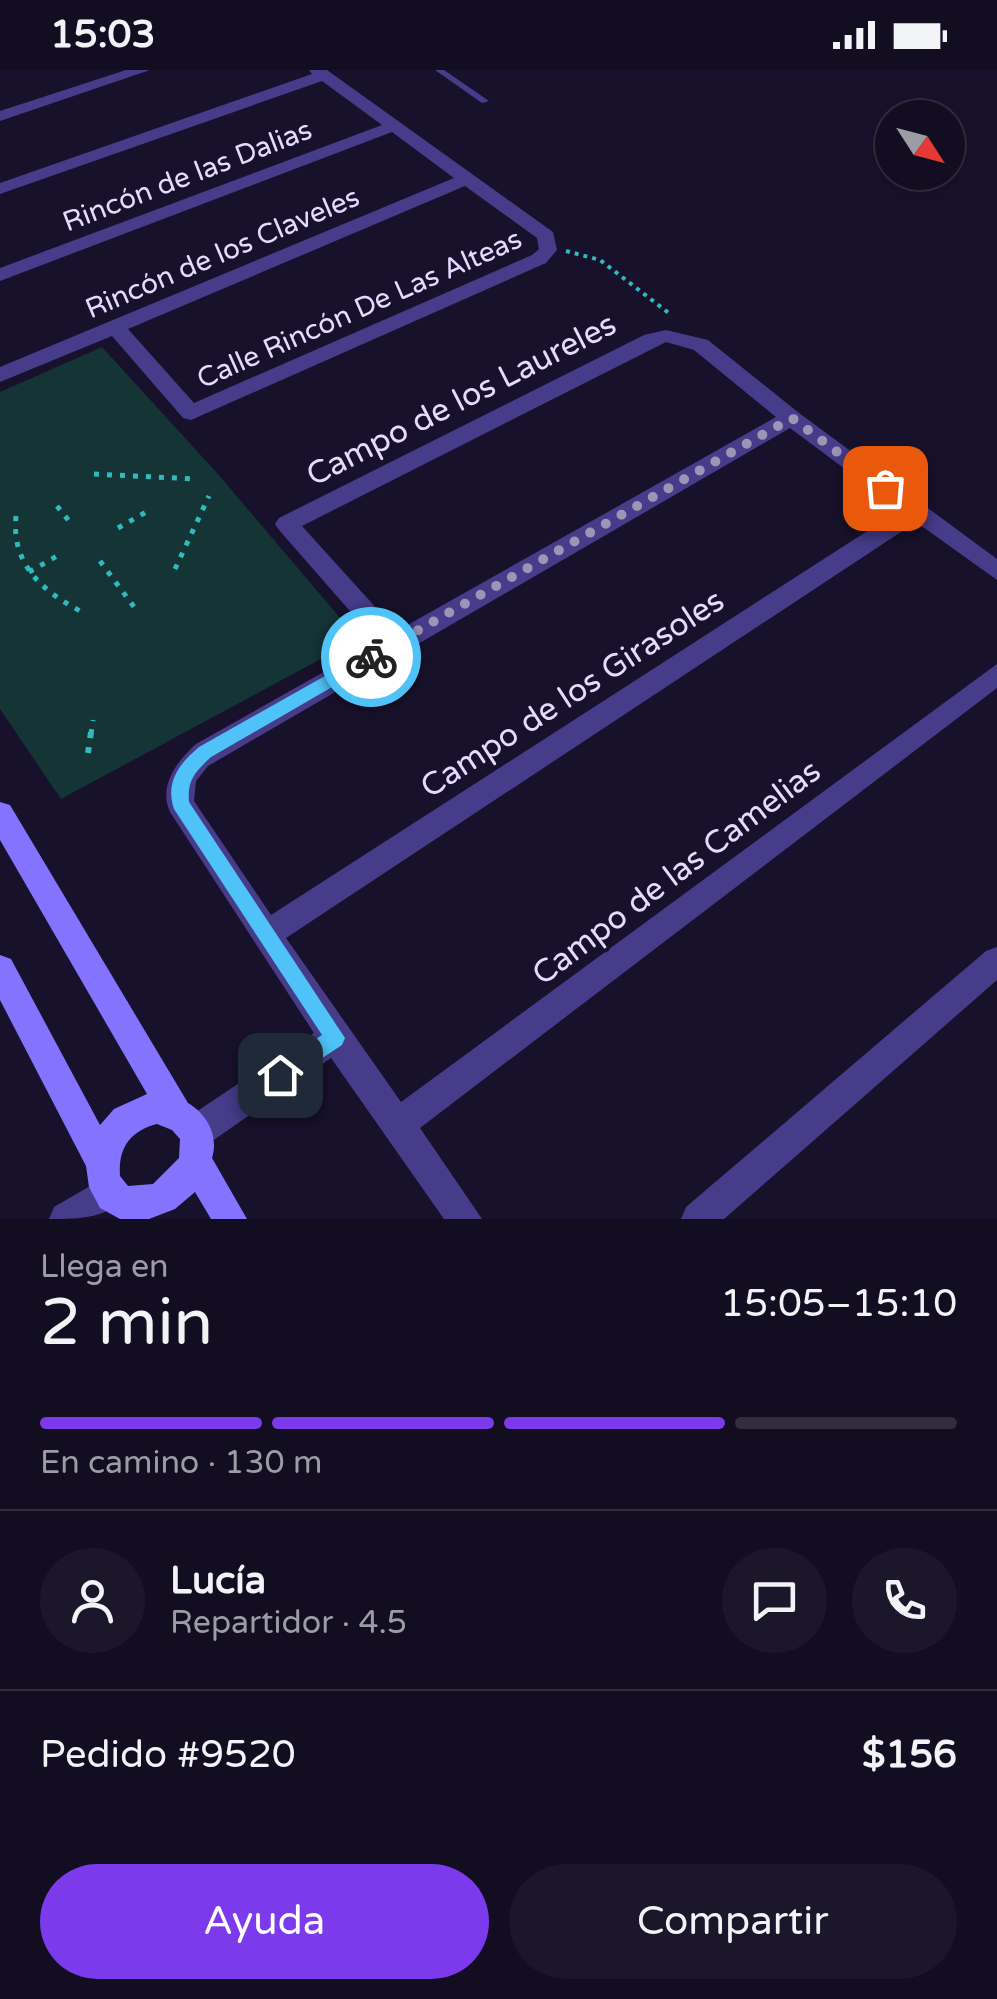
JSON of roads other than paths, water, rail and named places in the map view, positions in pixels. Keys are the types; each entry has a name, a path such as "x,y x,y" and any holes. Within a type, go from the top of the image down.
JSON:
{"street":[{"path":"0,116 142,70"},
{"path":"0,189 320,72 466,179"},
{"name":"Rincón de las Dalias","path":"0,276 393,126"},
{"name":"Calle Rincón De Las Alteas","path":"116,327 191,413 539,259 548,250 546,236 466,179"},
{"name":"Rincón de los Claveles","path":"0,375 466,179"},
{"name":"Campo de los Laureles","path":"394,644 287,524 651,340 666,336 701,345 792,418"},
{"path":"465,1219 335,1038 180,804 179,786 187,768 205,752 792,418 997,571"},
{"name":"Campo de los Girasoles","path":"265,934 916,511"},
{"name":"Campo de las Camelias","path":"396,1126 997,674"},
{"path":"0,814 189,1136 230,1219"},
{"path":"698,1219 997,961"},
{"path":"0,969 123,1196"},
{"path":"189,1136 335,1038"},
{"path":"123,1196 107,1143 120,1125 138,1113 157,1108 189,1136"},
{"path":"66,1219 123,1196 156,1207 174,1197 188,1182 189,1136"}],"lane":[{"path":"439,70 485,101"}]}
